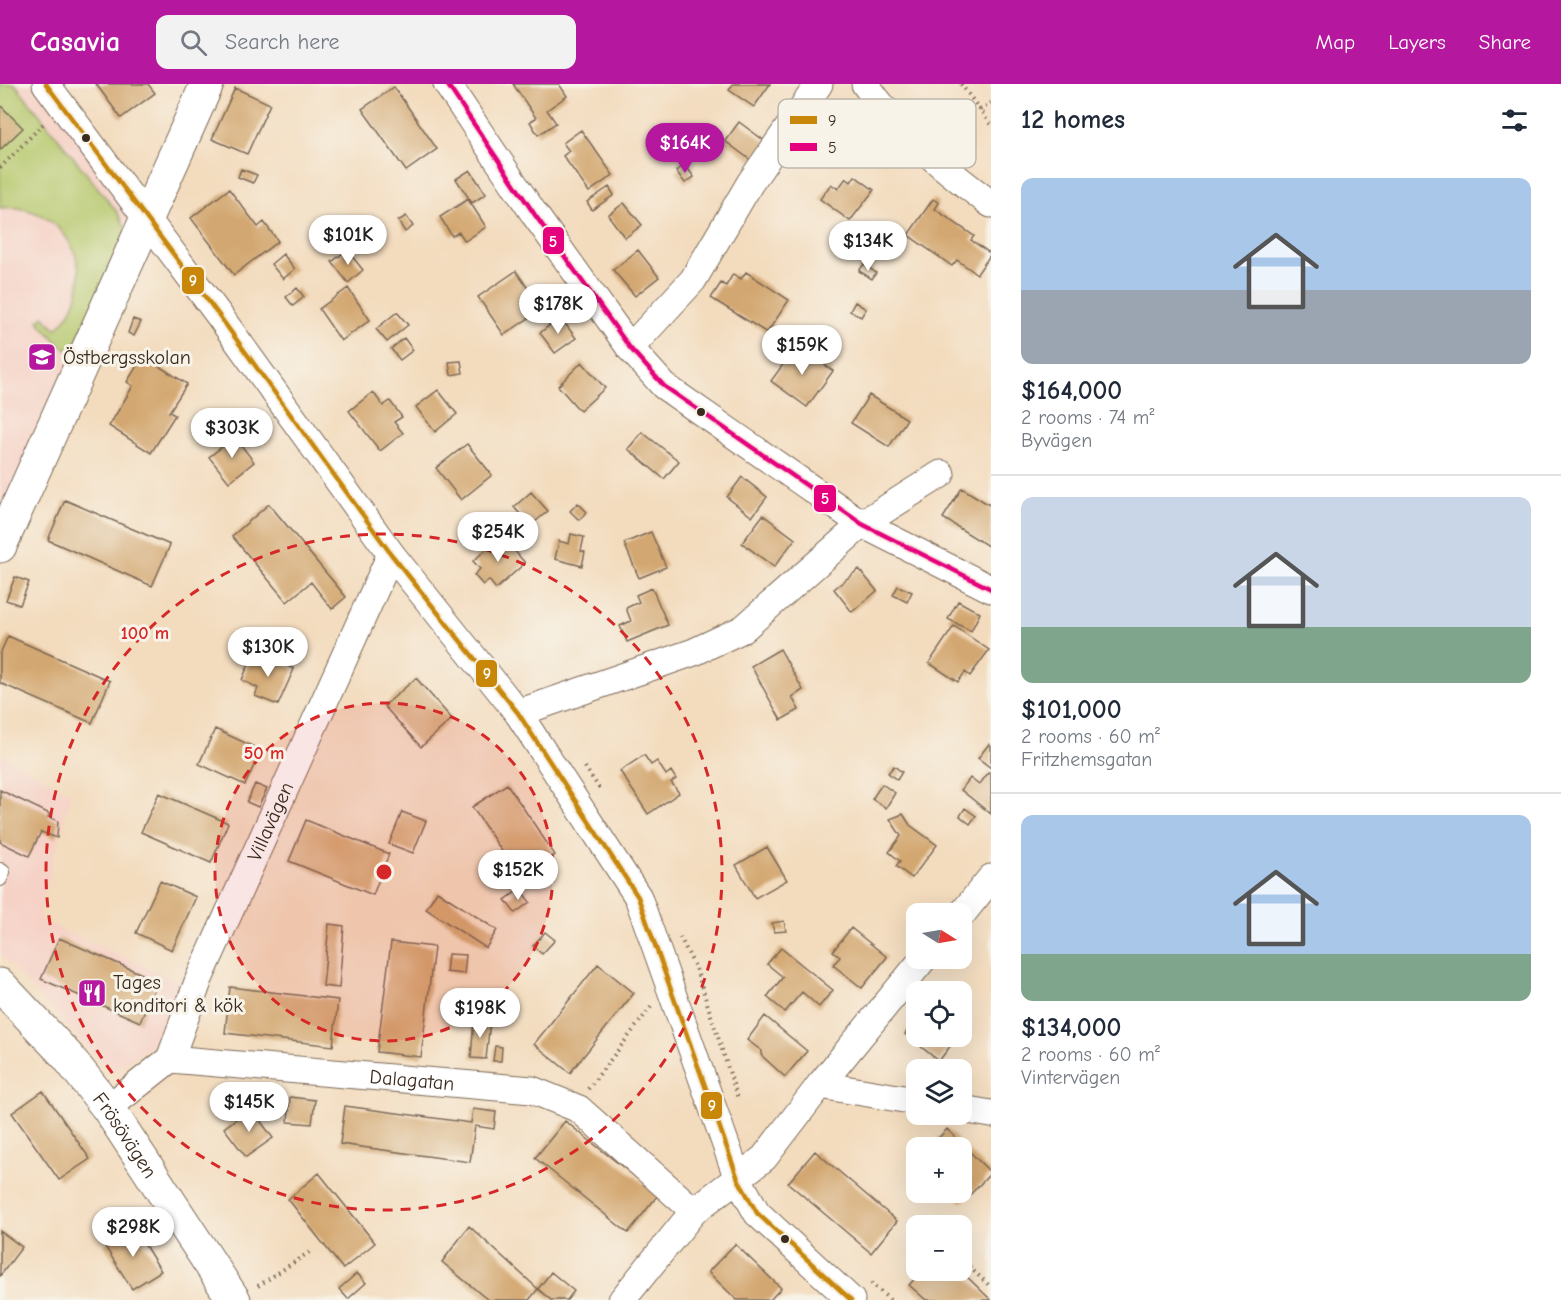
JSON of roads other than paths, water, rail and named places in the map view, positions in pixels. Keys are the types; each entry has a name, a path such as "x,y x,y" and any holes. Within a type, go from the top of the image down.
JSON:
{"street":[{"path":"0,546 207,84"},
{"path":"447,84 535,215 630,348 664,386 862,524 991,589"},
{"path":"809,99 819,84"},
{"path":"865,84 876,99"},
{"path":"54,94 145,220 218,314 391,554 518,713 638,897 738,1179 757,1213 851,1300"},
{"path":"630,348 693,280 750,183 778,143"},
{"path":"945,168 991,204"},
{"path":"518,713 694,652 743,630 862,524 941,474"},
{"name":"Villavägen","path":"170,1059 200,979 391,554"},
{"path":"971,903 991,878"},
{"path":"622,1300 694,1211 764,1158 820,1085 915,969"},
{"name":"Frösövägen","path":"0,985 69,1057 245,1294"},
{"path":"108,1108 170,1059"},
{"name":"Dalagatan","path":"170,1059 532,1090 579,1108 694,1211"},
{"path":"820,1085 906,1099"},
{"path":"972,1111 991,1114"}],"lane":[{"path":"0,870 3,872 0,879"}],"place":[{"name":"Östbergsskolan","path":"42,357"},
{"name":"Tages konditori & kök","path":"92,993"}]}
